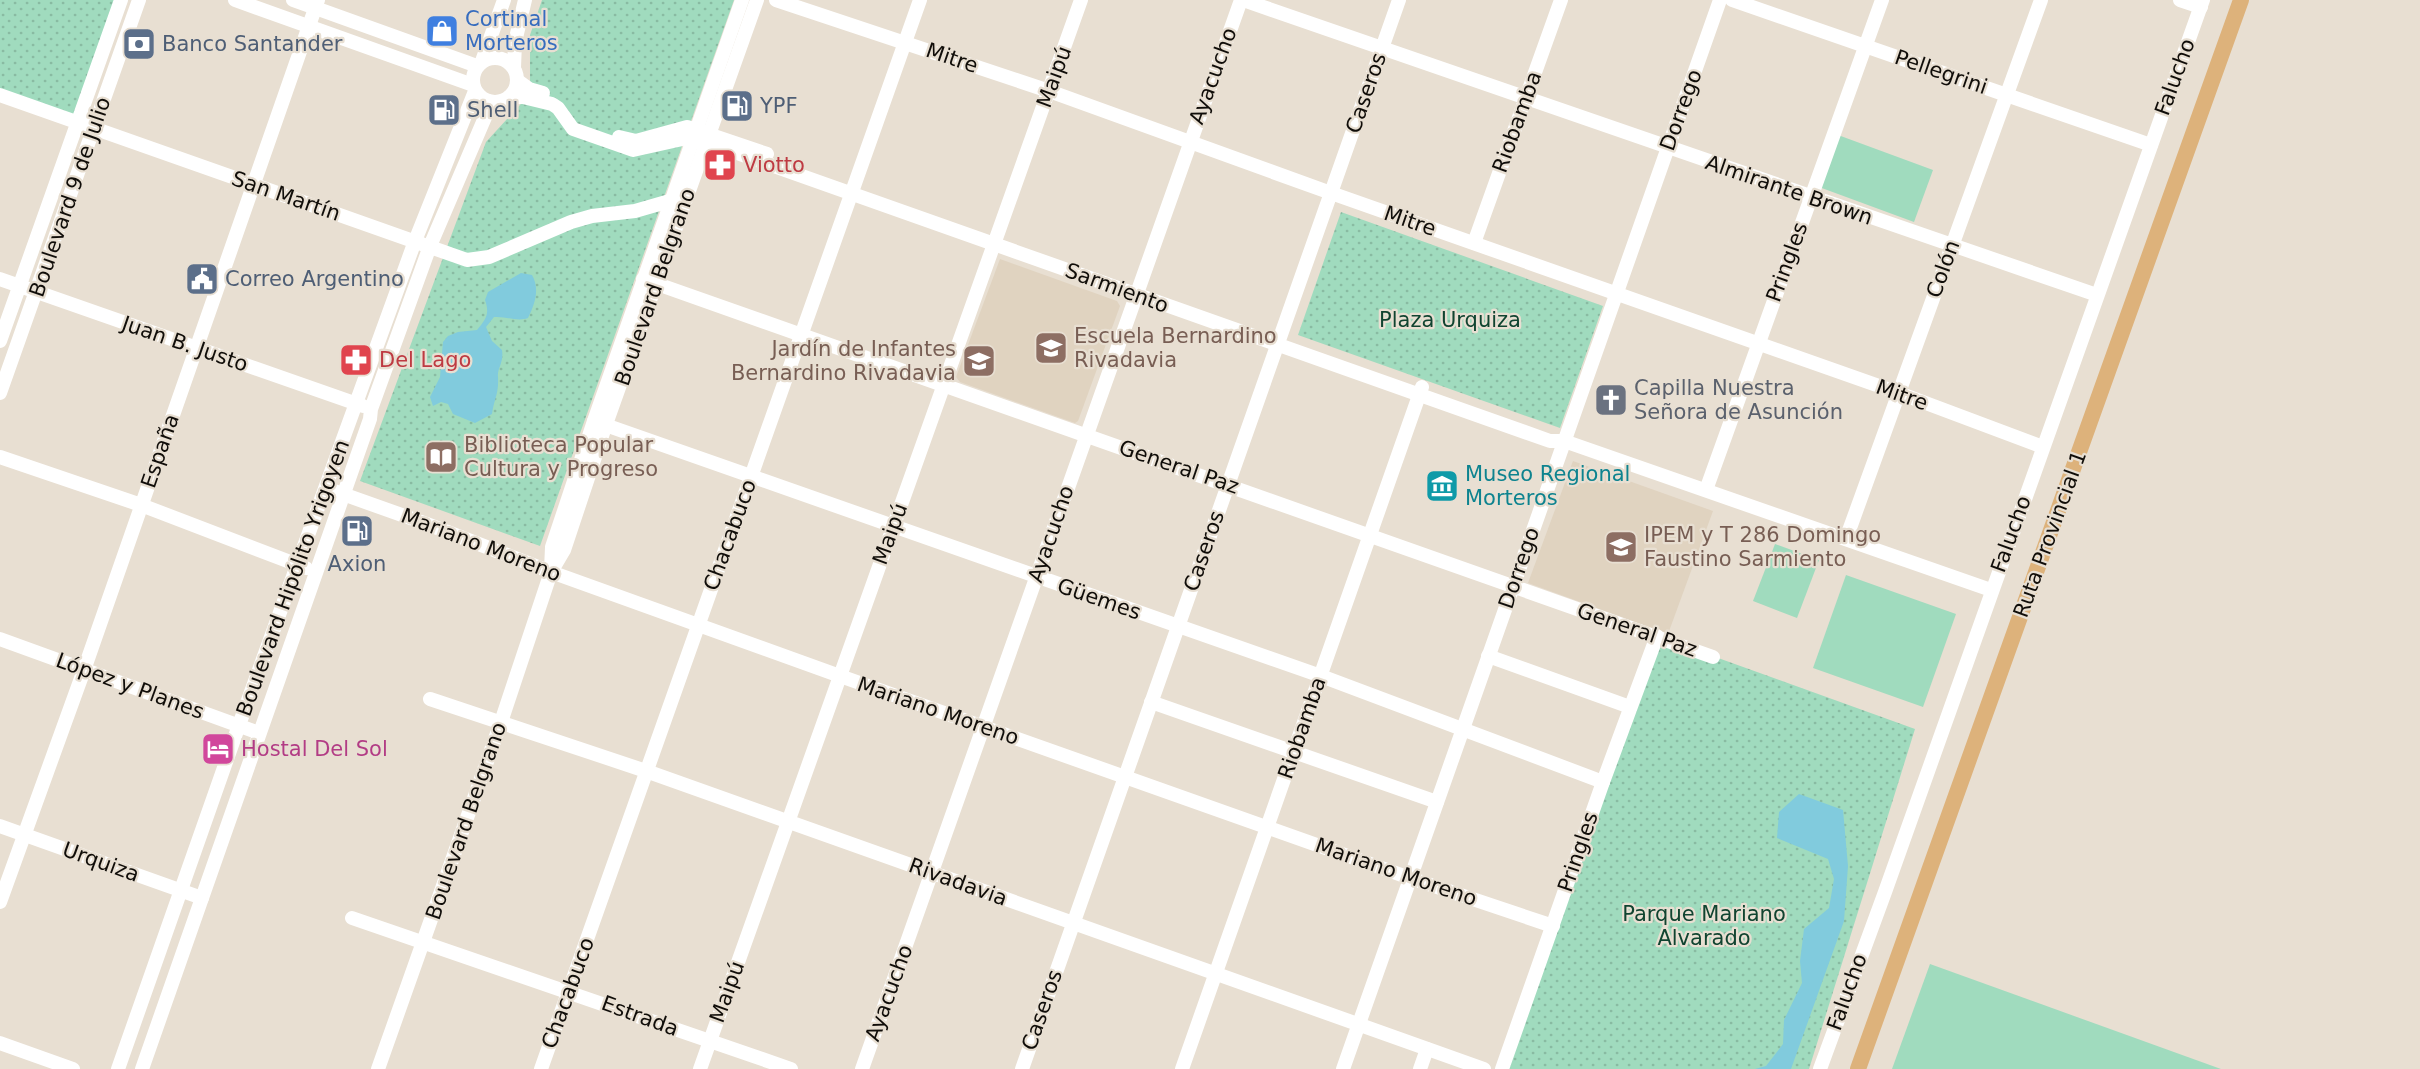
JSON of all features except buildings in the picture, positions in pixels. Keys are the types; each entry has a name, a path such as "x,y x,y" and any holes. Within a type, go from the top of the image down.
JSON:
{"main road":[{"name":"Ruta Provincial 1","path":"1858,1069 2241,0"}],"street":[{"name":"Boulevard 9 de Julio","path":"0,341 122,0"},
{"name":"Boulevard 9 de Julio","path":"0,393 139,0"},
{"path":"235,0 474,88"},
{"path":"293,0 316,4 480,64 496,58 503,59 529,89 555,96 562,101 576,120 602,135"},
{"path":"504,0 472,79 474,88 483,99 495,103 509,97 523,97 552,104 558,108 573,129 629,141 636,141 681,127 702,136"},
{"path":"509,97 516,87 515,42 525,0"},
{"name":"Boulevard Belgrano","path":"551,572 552,547 556,535 600,422 650,282 687,196 742,0"},
{"name":"Boulevard Belgrano","path":"650,282 671,201 702,136 757,0"},
{"name":"Mitre","path":"776,0 1049,91 1331,194 1899,393 2043,447"},
{"name":"Chacabuco","path":"541,1069 920,0"},
{"name":"Maipú","path":"700,1069 1081,0"},
{"name":"Almirante Brown","path":"1242,0 2097,295"},
{"name":"Ayacucho","path":"862,1069 1136,290 1242,0"},
{"name":"Caseros","path":"1022,1069 1399,0"},
{"name":"Riobamba","path":"1474,243 1561,0"},
{"name":"Dorrego","path":"1342,1069 1720,0"},
{"name":"Pellegrini","path":"1732,0 2151,145"},
{"name":"Pringles","path":"1706,490 1882,0"},
{"name":"Colón","path":"1846,539 2041,0"},
{"path":"2180,0 2202,4"},
{"name":"España","path":"0,902 84,670 316,4"},
{"name":"Falucho","path":"1820,1069 2202,4"},
{"name":"Boulevard Hipólito Yrigoyen","path":"118,1069 239,725 415,241 474,88"},
{"name":"San Martín","path":"0,95 466,260 489,256 571,222 592,216 635,211 687,196"},
{"name":"Boulevard Hipólito Yrigoyen","path":"142,1069 344,494 370,419 371,409 430,246 486,115 495,103"},
{"name":"Sarmiento","path":"702,136 1421,391 1550,441 1564,441 1991,590"},
{"name":"Juan B. Justo","path":"0,279 371,409"},
{"name":"General Paz","path":"650,282 1713,657"},
{"name":"Riobamba","path":"1182,1069 1421,391"},
{"name":"Boulevard Belgrano","path":"378,1069 501,722 551,572 564,550 600,422"},
{"name":"Güemes","path":"600,422 1321,676 1603,782"},
{"path":"0,457 141,505 316,571"},
{"name":"Mariano Moreno","path":"326,488 840,676 1552,926"},
{"path":"520,559 533,557 544,551 556,535"},
{"name":"Pringles","path":"1502,1069 1656,636"},
{"name":"López y Planes","path":"0,639 259,733"},
{"path":"1488,656 1630,707"},
{"name":"Rivadavia","path":"430,699 646,771 1484,1069"},
{"path":"1151,702 1437,802"},
{"name":"Urquiza","path":"0,826 202,898"},
{"name":"Estrada","path":"352,918 791,1069"},
{"path":"0,1043 73,1069"},
{"path":"1420,1069 1427,1049"}],"shaded area":[{"name":"Escuela Bernardino Rivadavia","path":"1000,259 1117,301 1120,306 1078,421 1075,423 960,382 956,377"},
{"name":"IPEM y T 286 Domingo Faustino Sarmiento","path":"1573,461 1713,511 1668,634 1528,583"}],"green space":[{"path":"0,0 121,0 77,124 0,95"},
{"path":"542,0 734,0 540,546 360,481 486,142 530,94 530,35"},
{"path":"1838,135 1933,170 1914,222 1819,187"},
{"name":"Plaza Urquiza","path":"1341,212 1603,306 1560,428 1298,335"},
{"path":"1775,544 1819,560 1797,618 1753,601"},
{"path":"1846,575 1956,614 1923,707 1813,668"},
{"name":"Parque Mariano Alvarado","path":"1657,636 1915,729 1809,1069 1503,1069"},
{"path":"1930,964 2221,1069 1892,1069"}],"water":[{"path":"521,273 532,275 536,286 534,302 528,318 494,317 486,327 492,341 502,350 492,414 475,423 453,414 448,404 441,402 433,406 430,397 440,377 443,342 448,336 458,332 477,330 486,316 485,300 488,292"},
{"path":"1799,794 1843,810 1848,866 1844,921 1791,1069 1755,1069 1766,1066 1783,1044 1784,1020 1802,983 1800,961 1804,929 1829,908 1834,879 1828,859 1777,838 1779,812"}],"place":[{"name":"Cortinal Morteros","path":"442,31"},
{"name":"Banco Santander","path":"139,44"},
{"name":"YPF","path":"737,106"},
{"name":"Shell","path":"444,110"},
{"name":"Viotto","path":"720,165"},
{"name":"Correo Argentino","path":"202,279"},
{"name":"Escuela Bernardino Rivadavia","path":"1051,348"},
{"name":"Del Lago","path":"356,360"},
{"name":"Jardín de Infantes Bernardino Rivadavia","path":"979,361"},
{"name":"Capilla Nuestra Señora de Asunción","path":"1611,400"},
{"name":"Biblioteca Popular Cultura y Progreso","path":"441,457"},
{"name":"Museo Regional Morteros","path":"1442,486"},
{"name":"Axion","path":"357,531"},
{"name":"IPEM y T 286 Domingo Faustino Sarmiento","path":"1621,547"},
{"name":"Hostal Del Sol","path":"218,749"}]}
